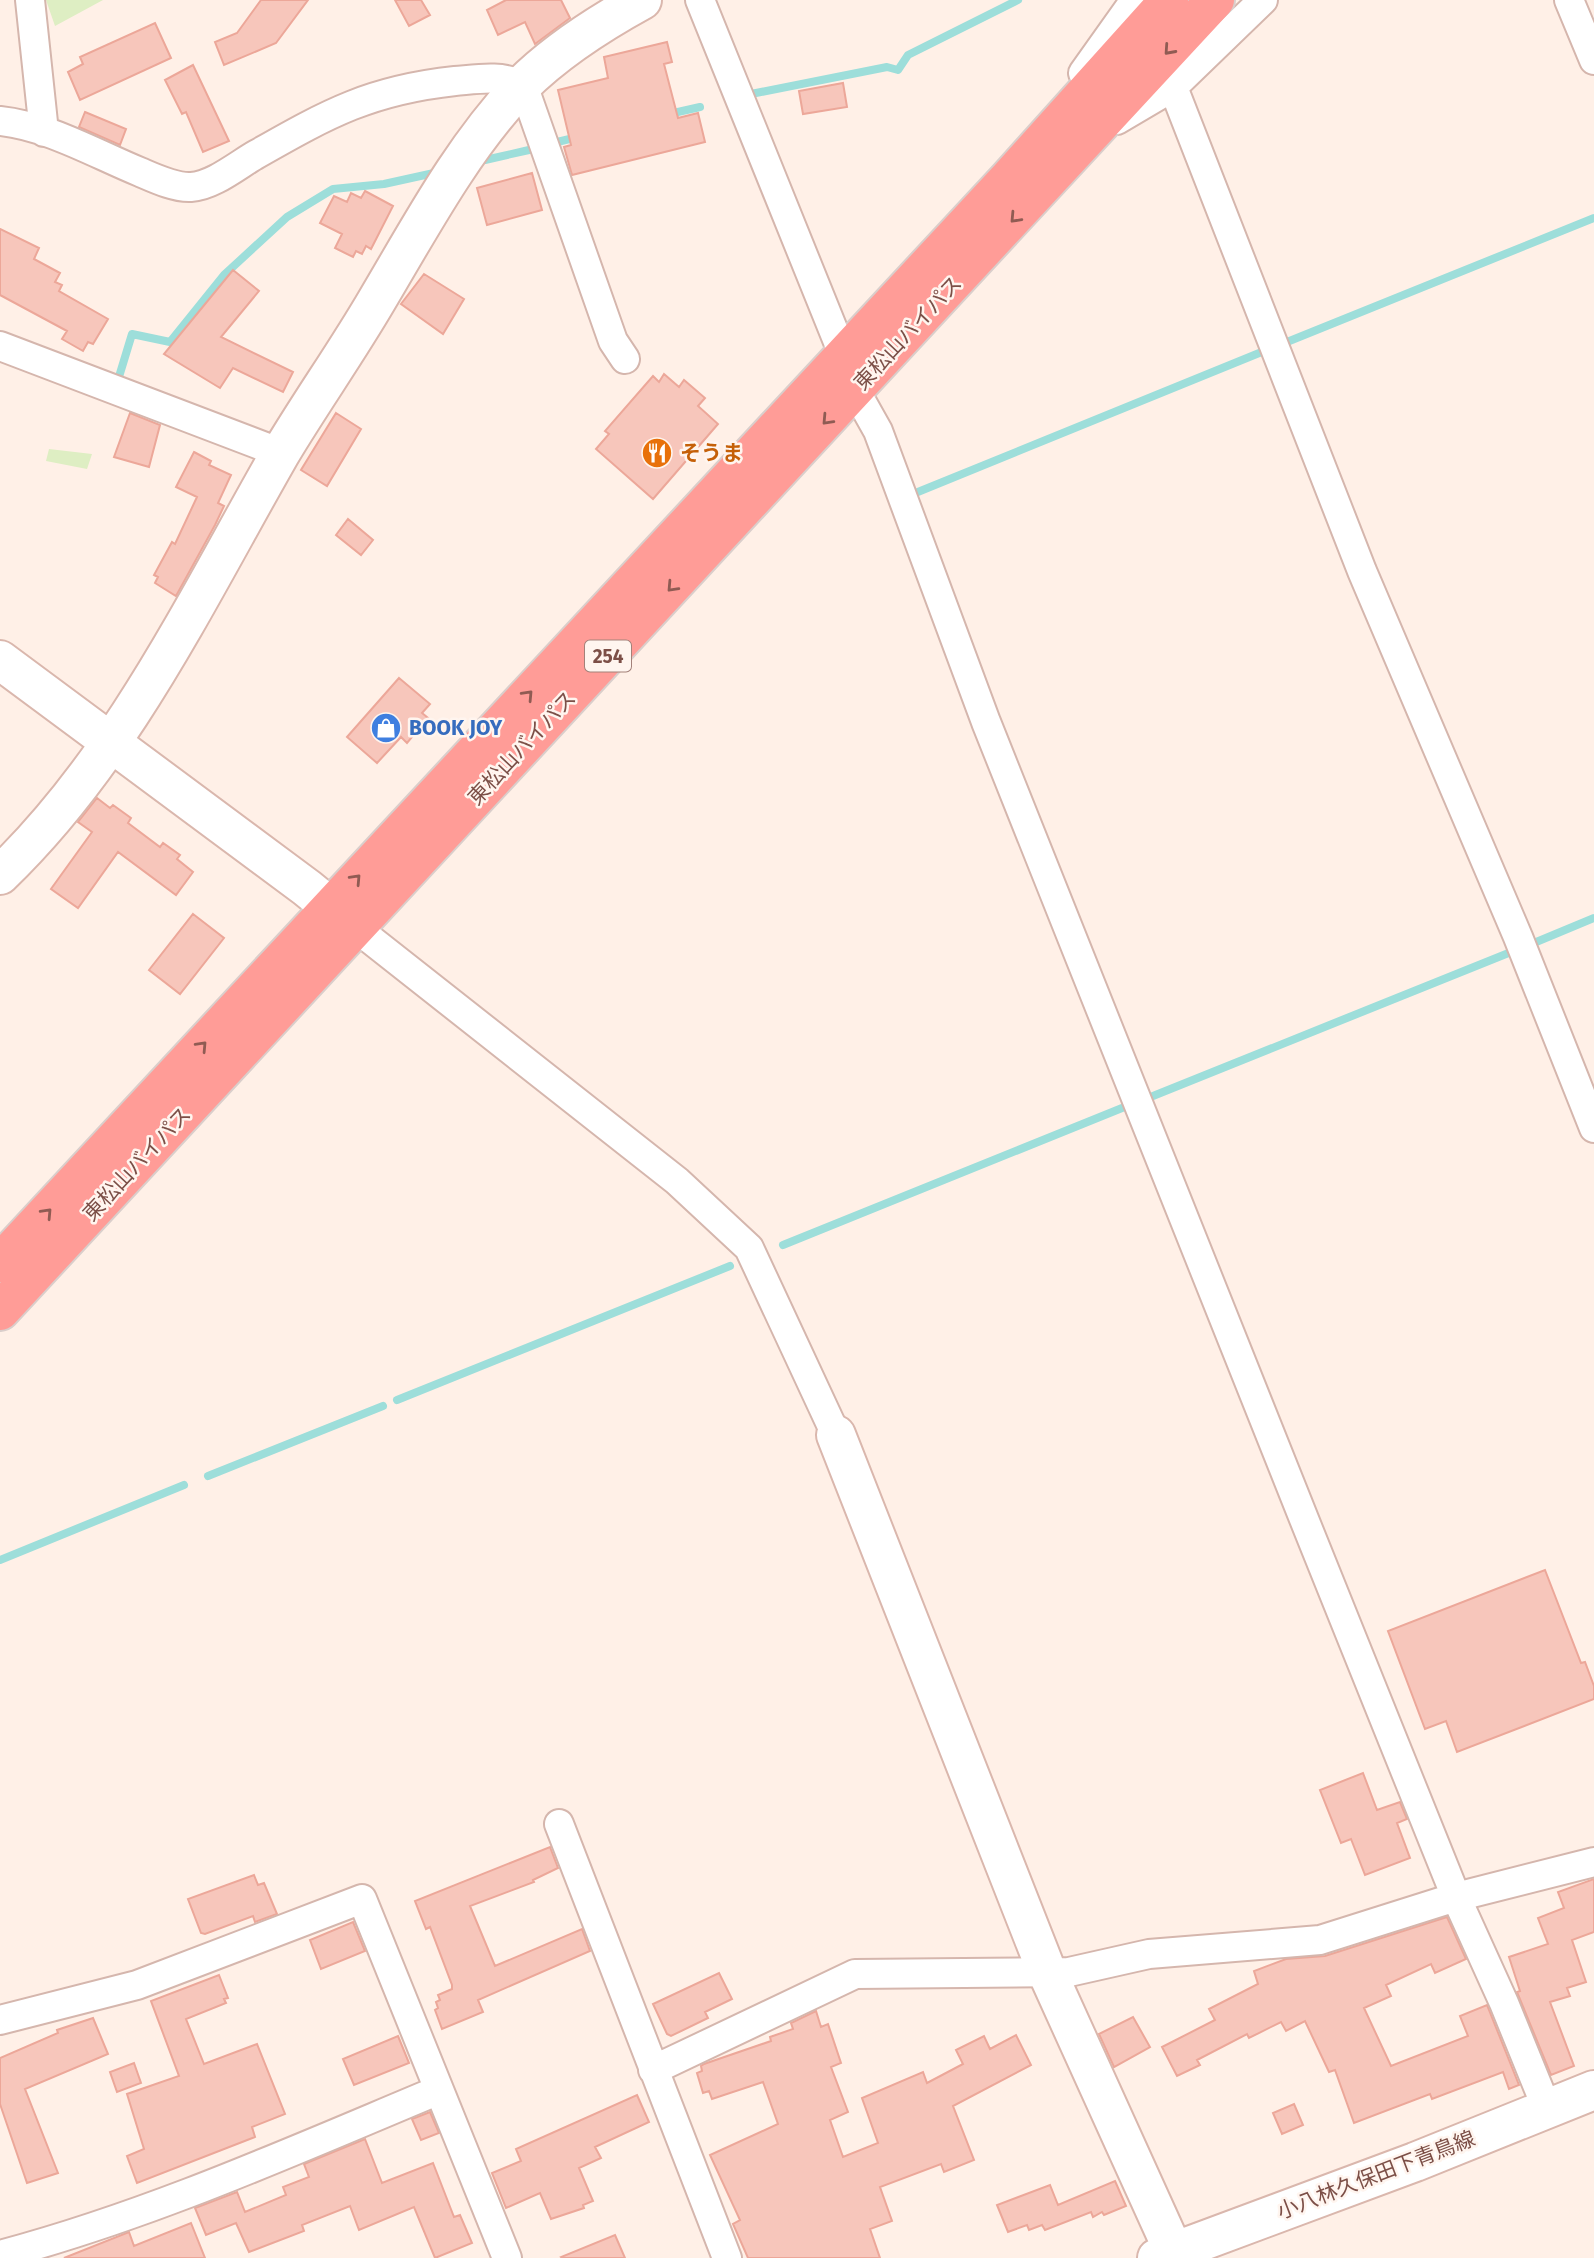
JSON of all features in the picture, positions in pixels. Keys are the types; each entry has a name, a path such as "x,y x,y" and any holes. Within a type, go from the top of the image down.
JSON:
{"highway":[{"name":"東松山バイパス","path":"0,1311 343,917 843,354 1038,146 1169,0"},
{"name":"東松山バイパス","path":"0,1263 343,917 855,390 1215,0"}],"street":[{"path":"30,0 44,132"},
{"path":"0,875 73,794 110,742 172,643 281,453 377,301 447,181 474,143 523,85 584,37 642,0"},
{"path":"700,0 843,354"},
{"path":"1038,146 1066,97 1135,0"},
{"path":"1091,136 1172,87 1263,0"},
{"path":"1569,0 1594,60"},
{"path":"0,121 44,132 161,180 191,187 220,175 334,112 373,96 410,86 494,77 523,85"},
{"path":"523,85 613,341 625,359"},
{"path":"1172,87 1362,571 1518,937 1594,1128"},
{"path":"0,346 281,453"},
{"path":"855,390 878,432 981,709 1456,1897 1504,2003 1547,2109"},
{"path":"0,660 343,917 677,1181 749,1248 836,1435 1047,1972 1165,2254"},
{"path":"559,1824 727,2258"},
{"path":"653,2070 855,1974 1069,1972 1149,1954 1320,1940 1456,1897 1594,1862"},
{"path":"0,2020 138,1985 362,1899 507,2258"},
{"path":"0,2255 136,2212 268,2162 439,2090"},
{"name":"小八林久保田下青鳥線","path":"1165,2254 1415,2162 1594,2090"}],"green space":[{"path":"46,0 103,0 55,26"},
{"path":"49,449 92,454 87,469 46,461"}],"building":[{"path":"261,0 308,0 276,43 224,65 215,42 237,33"},
{"path":"395,0 421,0 430,15 409,26"},
{"path":"506,0 561,0 570,18 535,44 525,22 498,35 487,10"},
{"path":"155,23 171,58 80,100 68,72 83,64 80,57"},
{"path":"667,42 672,62 664,64 678,118 698,113 705,142 572,175 564,147 571,145 558,90 608,78 604,57"},
{"path":"193,65 229,141 203,152 186,112 182,114 165,80"},
{"path":"843,83 847,107 803,114 799,91"},
{"path":"85,112 126,129 120,145 79,127"},
{"path":"532,173 542,210 487,225 477,188"},
{"path":"365,191 393,206 371,249 366,246 362,254 356,251 353,257 335,248 342,234 320,223 334,196 347,202 351,193 361,198"},
{"path":"0,229 39,248 34,259 60,273 55,282 62,285 59,291 108,319 93,344 88,342 83,351 62,339 67,331 0,295"},
{"path":"233,270 259,291 221,337 293,372 283,392 233,368 220,388 164,354"},
{"path":"424,274 464,299 443,334 401,304"},
{"path":"664,374 679,387 684,380 705,398 698,406 718,424 653,499 596,449 609,434 605,431 653,376 659,382"},
{"path":"130,413 160,425 149,467 114,457"},
{"path":"336,413 361,429 327,486 301,470"},
{"path":"194,452 211,461 209,465 231,475 218,503 224,506 176,596 155,583 158,577 154,575 172,542 175,544 197,497 176,487"},
{"path":"348,519 373,540 361,555 336,535"},
{"path":"399,678 430,704 422,713 428,718 407,743 401,737 377,763 347,737"},
{"path":"97,798 131,818 128,823 160,847 163,843 180,855 177,859 193,872 176,895 118,852 78,908 51,889 92,832 78,822"},
{"path":"193,914 224,938 180,994 149,970"},
{"path":"1545,1570 1581,1663 1585,1662 1594,1686 1594,1699 1457,1752 1446,1721 1425,1729 1388,1631"},
{"path":"1363,1773 1377,1810 1400,1802 1407,1819 1397,1823 1410,1858 1365,1875 1351,1839 1341,1843 1320,1790"},
{"path":"550,1847 558,1868 533,1880 534,1882 470,1906 495,1966 582,1929 590,1951 478,2000 483,2012 442,2029 435,2010 438,2008 436,2002 440,2000 438,1995 452,1989 452,1985 430,1927 426,1929 415,1901"},
{"path":"254,1875 258,1885 264,1883 277,1914 255,1922 253,1916 205,1934 201,1933 188,1899"},
{"path":"1594,1879 1594,1932 1572,1940 1586,1982 1567,1988 1570,1996 1550,2002 1574,2066 1551,2075 1517,1992 1520,1991 1509,1957 1548,1944 1538,1918 1564,1908 1558,1892"},
{"path":"1447,1917 1466,1959 1435,1973 1431,1964 1386,1985 1391,1996 1364,2008 1391,2066 1468,2036 1460,2016 1487,2005 1519,2085 1509,2089 1503,2072 1432,2099 1430,2094 1354,2123 1335,2070 1329,2072 1305,2021 1286,2031 1281,2022 1249,2038 1247,2034 1197,2060 1200,2065 1177,2076 1162,2047 1215,2020 1209,2009 1258,1984 1254,1971 1286,1959 1325,1956"},
{"path":"353,1922 365,1951 321,1969 310,1940"},
{"path":"719,1973 732,1999 705,2012 708,2018 671,2036 667,2034 653,2004"},
{"path":"219,1975 228,1998 224,1999 226,2003 186,2019 204,2064 257,2044 285,2114 252,2127 255,2137 137,2183 127,2156 144,2149 127,2094 179,2076 151,2001"},
{"path":"816,2011 821,2027 828,2024 841,2063 831,2067 848,2112 830,2120 843,2157 878,2143 862,2098 923,2072 927,2083 963,2064 956,2050 984,2036 990,2049 1016,2035 1031,2065 953,2106 974,2160 944,2172 941,2164 880,2187 892,2221 870,2229 880,2258 748,2258 733,2224 740,2220 710,2155 778,2124 763,2082 712,2099 709,2091 703,2093 697,2073 702,2071 701,2066 704,2064 771,2041 770,2037 793,2029 791,2023"},
{"path":"1133,2017 1150,2047 1114,2067 1099,2034"},
{"path":"93,2018 108,2054 25,2089 58,2173 27,2183 0,2104 0,2058 58,2033 57,2030"},
{"path":"398,2036 409,2063 354,2085 343,2059"},
{"path":"134,2063 141,2083 117,2092 110,2072"},
{"path":"637,2095 649,2122 595,2147 601,2158 579,2168 593,2201 583,2205 584,2208 551,2219 540,2193 506,2208 492,2173 521,2161 516,2149"},
{"path":"1294,2104 1303,2125 1282,2134 1273,2113"},
{"path":"430,2112 439,2133 421,2140 412,2119"},
{"path":"365,2139 382,2183 433,2163 454,2217 460,2215 472,2243 435,2258 414,2207 359,2230 350,2206 302,2225 304,2231 249,2252 236,2223 206,2235 195,2208 237,2192 245,2212 286,2195 283,2187 309,2177 304,2164"},
{"path":"1115,2181 1126,2206 1093,2217 1091,2212 1045,2230 1042,2225 1029,2230 1027,2225 1008,2232 997,2205 1050,2185 1058,2205"},
{"path":"191,2223 205,2258 64,2258 129,2232 134,2246"},
{"path":"615,2235 625,2258 561,2257"}],"waterway":[{"path":"751,94 887,67 898,70 908,55 1018,0"},
{"path":"669,114 700,107"},
{"path":"557,142 578,137"},
{"path":"485,160 529,150"},
{"path":"114,378 118,380 132,334 170,342 224,275 287,217 333,189 384,184 434,173"},
{"path":"1282,344 1594,218"},
{"path":"908,496 1269,349"},
{"path":"1529,945 1594,918"},
{"path":"1153,1096 1516,950"},
{"path":"783,1245 1127,1106"},
{"path":"397,1400 730,1266"},
{"path":"208,1476 383,1406"},
{"path":"0,1560 184,1485"}],"place":[{"name":"そうま","path":"657,453"},
{"name":"BOOK JOY","path":"386,728"}]}
